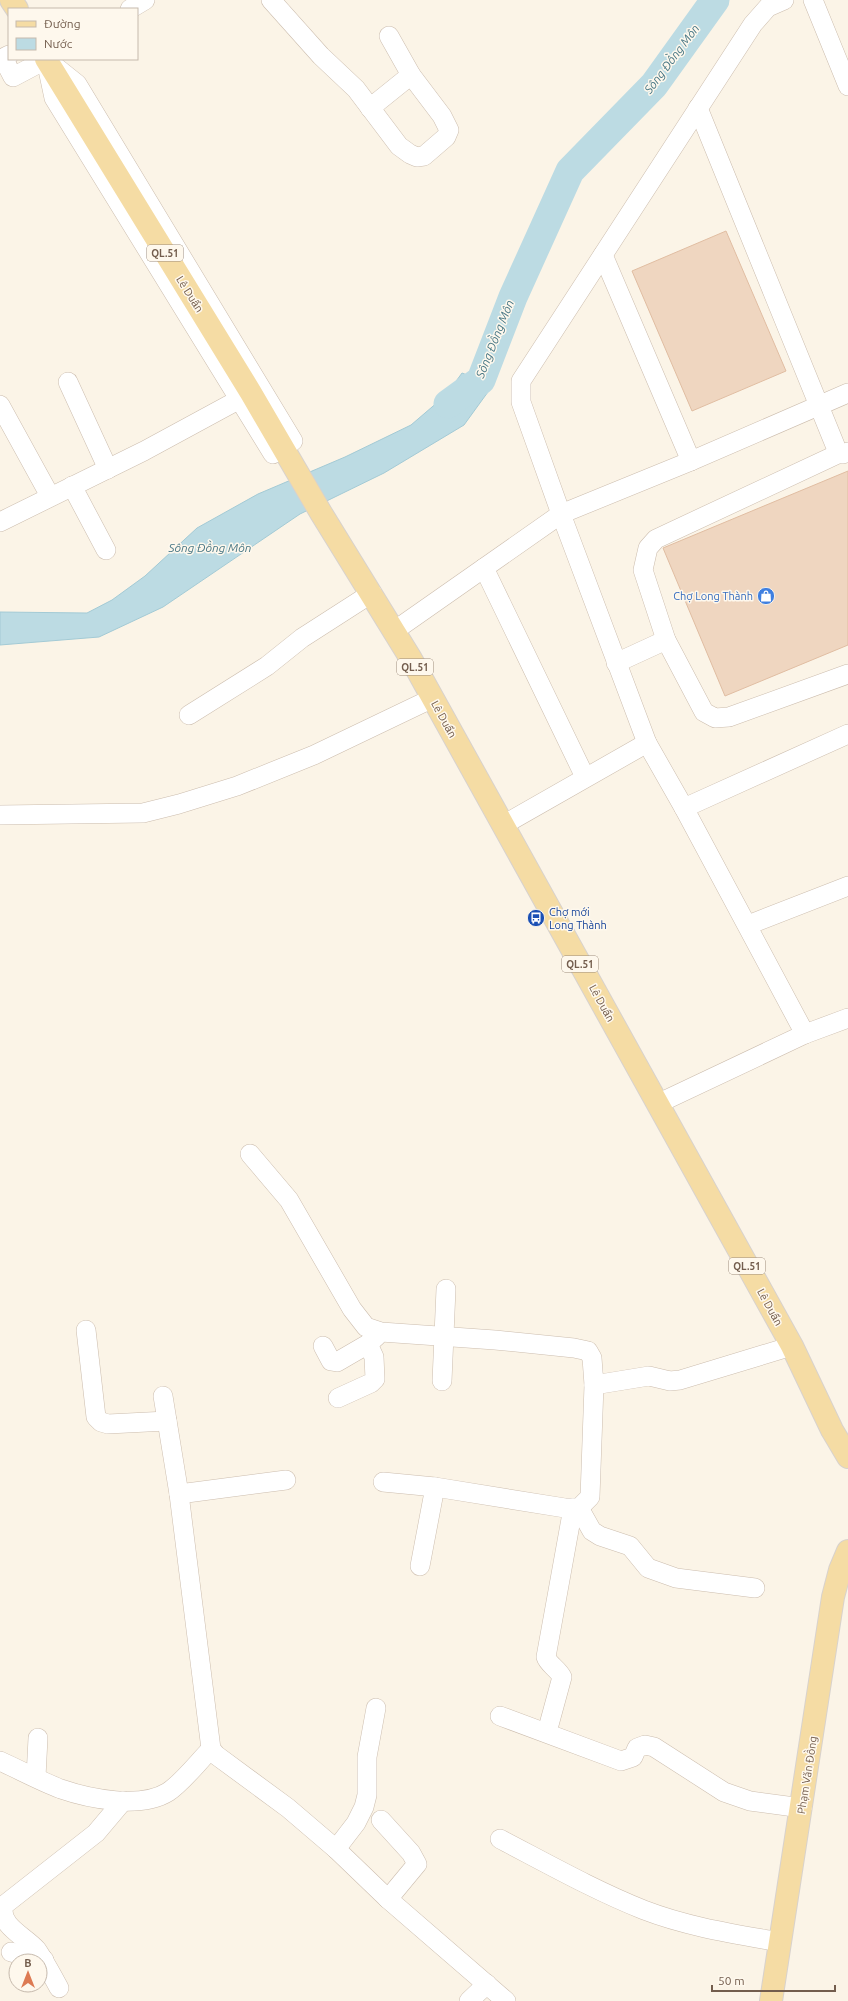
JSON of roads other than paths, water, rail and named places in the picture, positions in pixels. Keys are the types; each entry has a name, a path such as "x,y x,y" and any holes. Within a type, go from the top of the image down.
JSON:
{"main road":[{"name":"Lê Duẩn","path":"47,60 246,396 283,448 372,593 433,698 792,1346 832,1430 848,1457"},
{"name":"Phạm Văn Đồng","path":"771,2001 802,1808 833,1597 840,1570 848,1551"}],"street":[{"path":"132,8 145,0"},
{"path":"271,0 321,56 356,89 400,146 410,154 417,157 424,156 446,137 449,130 442,116 411,75 389,36"},
{"path":"784,0 768,7 753,24 698,108 521,381 521,402 616,663 647,743 748,925 805,1034"},
{"path":"813,0 848,86"},
{"path":"8,56 3,58 13,77 44,60"},
{"path":"47,60 77,84 283,448"},
{"path":"370,108 411,75"},
{"path":"698,108 821,405 837,450 844,452"},
{"path":"603,254 691,461"},
{"path":"68,382 108,469"},
{"path":"394,631 561,514 691,461 848,393"},
{"path":"0,522 50,496 108,469 246,396"},
{"path":"0,405 50,496"},
{"path":"844,452 656,538 648,548 644,559 643,570 666,640 704,712 715,718 729,716 848,674"},
{"path":"72,486 106,550"},
{"path":"484,568 585,777"},
{"path":"189,715 267,666 302,638 372,593"},
{"path":"616,663 666,640"},
{"path":"0,815 143,813 179,804 237,786 314,755 433,698"},
{"path":"684,808 848,734"},
{"path":"503,825 647,743"},
{"path":"748,925 848,886"},
{"path":"657,1104 805,1034 848,1018"},
{"path":"250,1154 290,1200 352,1309 375,1338 375,1379 371,1383 338,1398"},
{"path":"442,1381 446,1289"},
{"path":"86,1330 96,1417 101,1422 108,1424 167,1420"},
{"path":"323,1346 331,1361 337,1362 375,1338 445,1335 574,1348 588,1351 592,1358 594,1385 590,1497 576,1508 565,1508 435,1487 383,1482"},
{"path":"594,1385 649,1376 670,1382 792,1346"},
{"path":"163,1396 180,1494 211,1748 216,1755 288,1808 336,1849 388,1899 506,2001"},
{"path":"180,1494 286,1480"},
{"path":"420,1566 435,1487"},
{"path":"576,1508 592,1531 600,1536 630,1546 648,1568 676,1578 755,1588"},
{"path":"547,1732 562,1677 559,1670 548,1661 546,1657 576,1508"},
{"path":"336,1849 356,1823 364,1807 367,1795 367,1758 376,1708"},
{"path":"500,1716 547,1732 621,1761 633,1758 637,1748 645,1745 654,1747 724,1792 750,1801 802,1808"},
{"path":"36,1777 38,1738"},
{"path":"0,1761 76,1793 123,1801 139,1802 154,1799 169,1791 211,1748"},
{"path":"37,1953 35,1948 11,1928 2,1913 3,1906 96,1833 123,1801"},
{"path":"382,1820 411,1853 417,1864 388,1899"},
{"path":"500,1839 593,1887 645,1910 702,1928 780,1942"},
{"path":"48,1973 59,1988"},
{"path":"469,2001 487,1984"}],"water":[{"name":"Sông Đồng Môn","path":"462,373 493,385 464,425 384,473 300,514 163,607 99,637 0,645 0,612 87,613 112,600 145,576 197,528 258,494 345,457 411,425 446,395"}],"waterway":[{"name":"Sông Đồng Môn","path":"448,404 481,380 513,297 570,171 654,85 715,0"}],"place":[{"name":"Chợ Long Thành","path":"766,596"},
{"name":"Chợ mới Long Thành","path":"536,918"}]}
